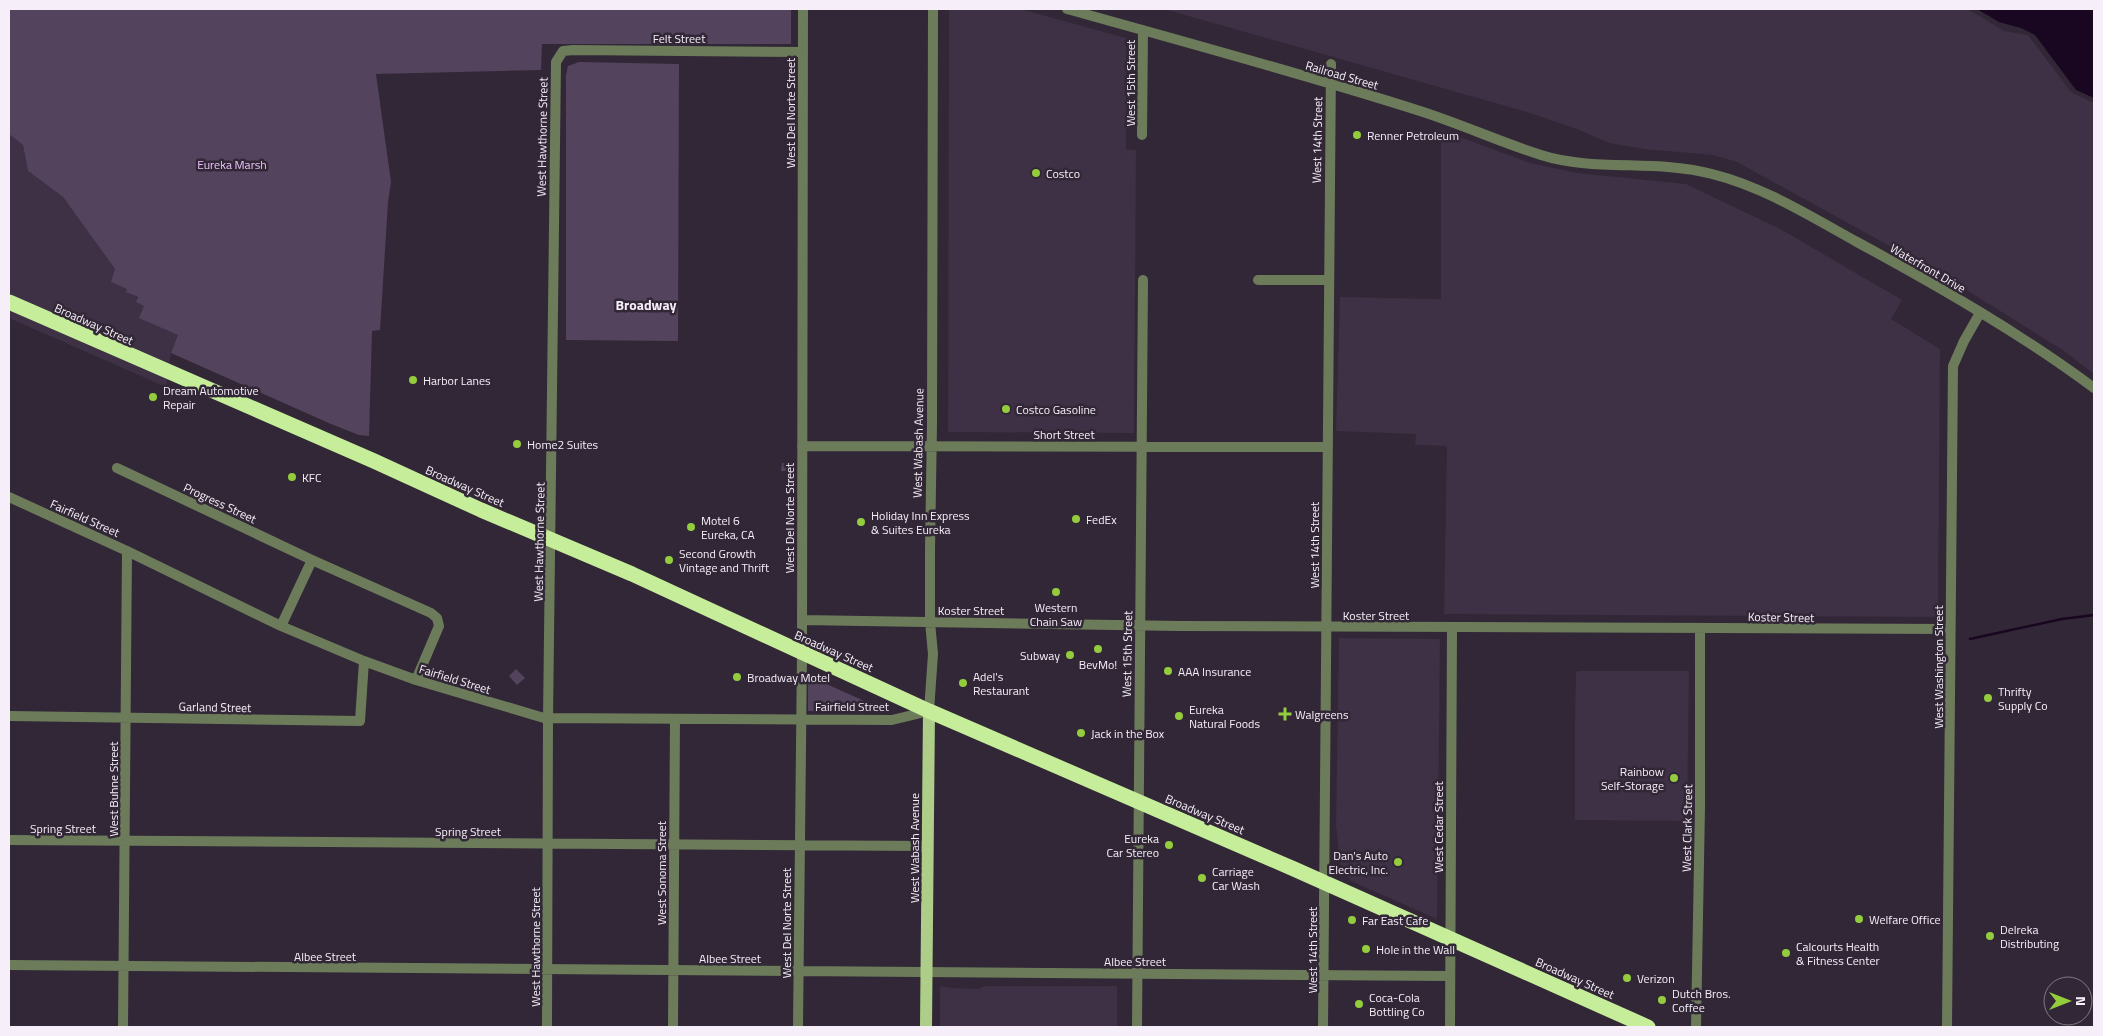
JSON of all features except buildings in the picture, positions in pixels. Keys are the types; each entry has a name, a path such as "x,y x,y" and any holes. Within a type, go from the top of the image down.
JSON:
{"highway":[{"name":"Broadway Street","path":"9,302 552,541 632,574 930,711 1325,883 1648,1027"}],"main road":[{"name":"West Wabash Avenue","path":"926,1027 930,711"}],"street":[{"name":"West Del Norte Street","path":"798,1027 802,653 803,9"},
{"name":"West Wabash Avenue","path":"930,711 933,654 930,622 933,9"},
{"name":"Railroad Street","path":"1067,9 1448,120 1543,156 1583,162 1639,164 1698,170 1742,182"},
{"name":"West 15th Street","path":"1142,30 1142,135"},
{"name":"Felt Street","path":"558,58 563,51 573,50 803,52"},
{"name":"West Hawthorne Street","path":"548,1027 548,719 552,541 555,89 558,58"},
{"name":"West 14th Street","path":"1323,1027 1325,975 1328,280 1330,85 1332,64"},
{"name":"Waterfront Drive","path":"1742,182 1783,201 1878,253 2046,354 2094,388"},
{"name":"West 15th Street","path":"1137,1027 1143,280"},
{"path":"1258,280 1328,280"},
{"name":"West Washington Street","path":"1948,1027 1953,366 1964,341 1980,313"},
{"name":"Short Street","path":"802,446 1327,447"},
{"name":"Progress Street","path":"117,468 312,560 431,613 437,618 439,626 416,680"},
{"name":"Fairfield Street","path":"9,497 127,551 281,626 364,661 416,680 548,719 892,720 930,711"},
{"name":"West Buhne Street","path":"123,1027 127,551"},
{"path":"281,626 312,560"},
{"name":"Koster Street","path":"802,620 1327,627 1950,629"},
{"name":"West Cedar Street","path":"1450,1027 1452,627"},
{"name":"West Clark Street","path":"1696,1027 1700,798 1700,628"},
{"name":"Garland Street","path":"9,716 360,721 364,661"},
{"name":"West Sonoma Street","path":"672,1027 675,719"},
{"name":"Spring Street","path":"9,840 928,846"},
{"name":"Albee Street","path":"9,965 1450,976"}],"shaded area":[{"path":"949,9 1020,9 1126,38 1126,149 1136,150 1134,433 948,432"},
{"path":"1164,9 1970,9 2029,33 2094,101 2094,374 2064,351 1946,277 1737,162 1713,155 1644,149 1609,143 1577,129 1530,113"},
{"path":"1970,9 2094,9 2094,101 2073,92 2029,33 2005,29"},
{"path":"1441,130 1530,163 1577,173 1686,184 1782,230 1902,300 1891,319 1940,349 1938,615 1934,617 1444,614 1447,446 1415,445 1416,434 1336,431 1340,297 1441,299"},
{"path":"9,134 23,145 28,171 63,197 115,269 127,289 179,335 171,353 166,387 9,318"},
{"path":"1339,638 1440,639 1437,919 1351,881 1341,869 1336,825"},
{"path":"1578,671 1689,671 1687,821 1575,820 1575,720 1576,673"},
{"path":"940,986 979,989 984,986 1117,986 1117,1027 940,1027"}],"green space":[{"name":"Eureka Marsh","path":"9,9 791,9 791,44 542,44 541,70 376,74 391,182 388,202 380,330 372,331 369,436 359,435 331,424 171,353 178,335 139,318 144,306 136,302 138,297 126,292 127,289 111,282 115,269 63,197 28,171 23,145 9,134"},
{"path":"579,62 679,64 678,341 566,340 566,75 568,66"},
{"path":"782,463 791,463 790,493 789,471 781,471"},
{"path":"516,669 525,678 517,685 509,676"},
{"path":"813,678 880,708 880,713 808,711 808,682"}],"pier":[{"path":"1968,9 1977,9 1999,22 2021,28 2035,35 2076,90 2094,98 2094,103 2071,92 2028,35 2004,31"}],"waterway":[{"path":"1970,639 2062,619 2094,615"}],"place":[{"name":"Renner Petroleum","path":"1357,135"},
{"name":"Costco","path":"1036,173"},
{"name":"Harbor Lanes","path":"413,380"},
{"name":"Dream Automotive Repair","path":"153,397"},
{"name":"Costco Gasoline","path":"1006,409"},
{"name":"Home2 Suites","path":"517,444"},
{"name":"KFC","path":"292,477"},
{"name":"FedEx","path":"1076,519"},
{"name":"Holiday Inn Express & Suites Eureka","path":"861,522"},
{"name":"Motel 6 Eureka, CA","path":"691,527"},
{"name":"Second Growth Vintage and Thrift","path":"669,560"},
{"name":"Western Chain Saw","path":"1056,592"},
{"name":"BevMo!","path":"1098,649"},
{"name":"Subway","path":"1070,655"},
{"name":"AAA Insurance","path":"1168,671"},
{"name":"Broadway Motel","path":"737,677"},
{"name":"Adel's Restaurant","path":"963,683"},
{"name":"Thrifty Supply Co","path":"1988,698"},
{"name":"Walgreens","path":"1285,714"},
{"name":"Eureka Natural Foods","path":"1179,716"},
{"name":"Jack in the Box","path":"1081,733"},
{"name":"Rainbow Self-Storage","path":"1674,778"},
{"name":"Eureka Car Stereo","path":"1169,845"},
{"name":"Dan's Auto Electric, Inc.","path":"1398,862"},
{"name":"Carriage Car Wash","path":"1202,878"},
{"name":"Welfare Office","path":"1859,919"},
{"name":"Far East Cafe","path":"1352,920"},
{"name":"Delreka Distributing","path":"1990,936"},
{"name":"Hole in the Wall","path":"1366,949"},
{"name":"Calcourts Health & Fitness Center","path":"1786,953"},
{"name":"Verizon","path":"1627,978"},
{"name":"Dutch Bros. Coffee","path":"1662,1000"},
{"name":"Coca-Cola Bottling Co","path":"1359,1004"}],"district":[{"name":"Broadway","path":"646,304"}]}
